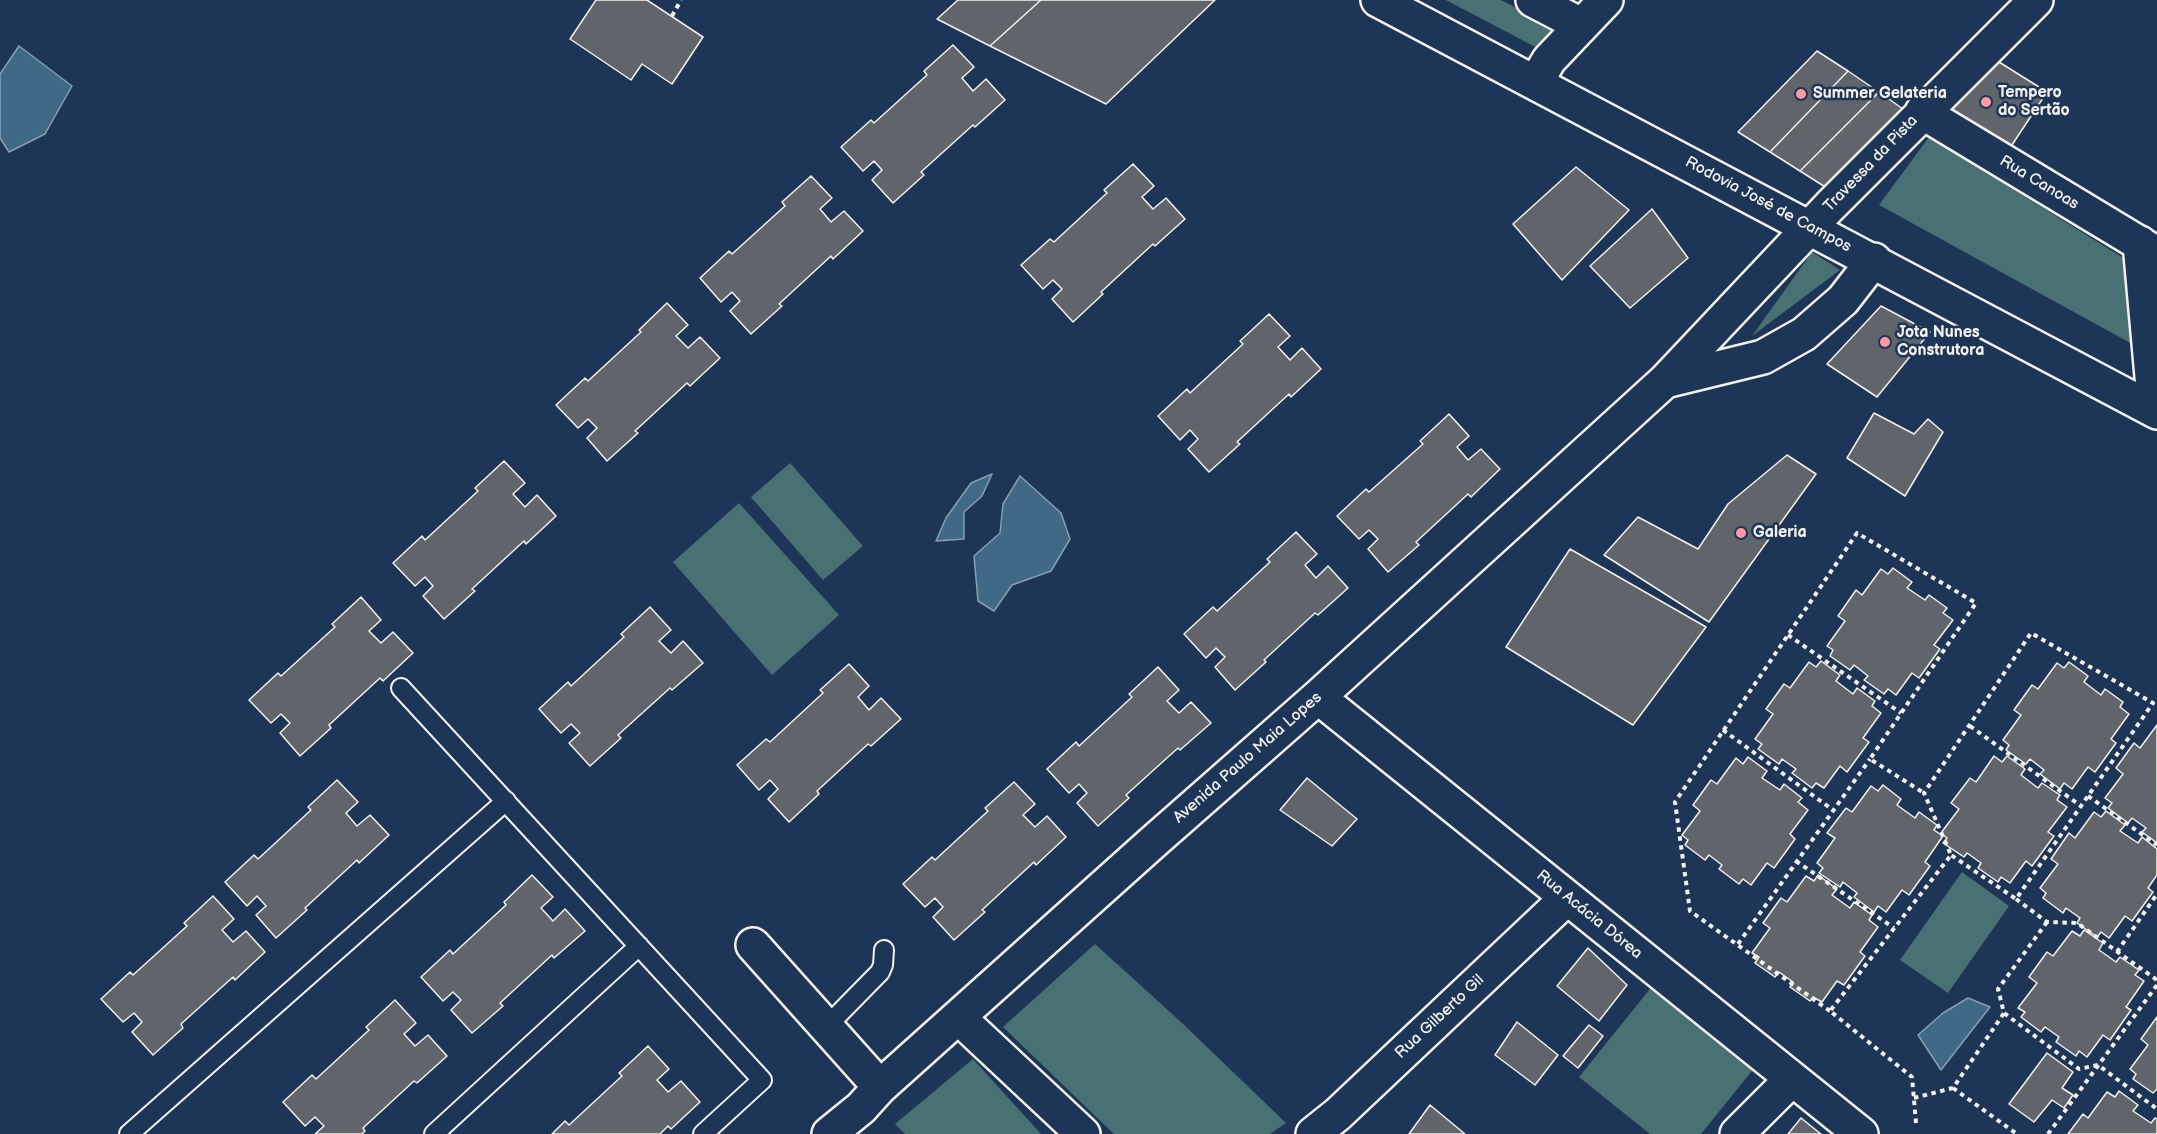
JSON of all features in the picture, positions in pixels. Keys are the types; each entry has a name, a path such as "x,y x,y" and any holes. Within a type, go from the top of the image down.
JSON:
{"street":[{"name":"Rodovia José de Campos","path":"1378,0 2156,411"},
{"path":"1533,0 1581,25"},
{"path":"1536,82 1548,60 1606,0"},
{"name":"Travessa da Pista","path":"1811,227 1922,112 2036,0"},
{"name":"Rua Canoas","path":"1922,112 2148,248"},
{"name":"Avenida Paulo Maia Lopes","path":"829,1134 861,1108 880,1087 1318,697 1665,381 1811,227"},
{"path":"2148,248 2156,411"},
{"name":"Avenida Paulo Maia Lopes","path":"1665,381 1763,357 1804,334 1843,300 1874,260"},
{"name":"Rua Acácia Dórea","path":"1318,697 1791,1080 1861,1134"},
{"name":"Rua Gilberto Gil","path":"1312,1134 1338,1114 1567,898"},
{"path":"753,945 880,1087"},
{"path":"958,1017 1083,1134"},
{"path":"1737,1134 1791,1080"}],"lane":[{"path":"401,688 762,1080 703,1134"},
{"path":"129,1134 506,801"},
{"path":"434,1134 639,946"},
{"path":"825,1028 880,972 884,950"}],"path":[{"path":"672,16 681,0"},
{"path":"1738,944 1870,759 1976,603 1857,533 1675,802 1690,910 1830,1011 1912,1077 1916,1123"},
{"path":"1924,793 2031,633 2155,704 2016,898"},
{"path":"1788,635 1901,714"},
{"path":"1970,726 2081,806"},
{"path":"1723,730 1833,810"},
{"path":"1870,759 1924,793 1951,855 2016,898 2046,922 2077,924 2157,980"},
{"path":"2088,796 2157,845"},
{"path":"1830,1011 1951,855"},
{"path":"1797,861 1894,928"},
{"path":"2117,952 2157,894"},
{"path":"2046,922 1998,989 2004,1014 2079,1069 2098,1065 2157,1109"},
{"path":"2048,1134 2157,985"},
{"path":"1914,1098 1953,1088 2004,1014"},
{"path":"1953,1088 2016,1134"}],"green space":[{"path":"1446,0 1501,0 1562,32 1541,50"},
{"path":"1929,137 2125,259 2134,345 1879,205"},
{"path":"1812,252 1840,270 1752,336"},
{"path":"790,463 863,546 823,580 751,497"},
{"path":"739,503 839,615 772,675 673,562"},
{"path":"1962,872 2009,906 1948,993 1900,960"},
{"path":"1095,944 1181,1022 1286,1123 1270,1134 1114,1134 1003,1027"},
{"path":"1662,974 1764,1056 1701,1134 1650,1134 1579,1077"},
{"path":"973,1059 1041,1134 905,1134 895,1124"}],"water":[{"path":"19,46 72,86 45,134 9,152 0,138 0,74"},
{"path":"992,474 982,496 964,512 964,539 936,541 946,518 971,483"},
{"path":"1020,476 1061,513 1070,539 1051,571 1012,585 994,611 978,601 974,556 1000,533 1003,504"},
{"path":"1968,998 1990,1007 1941,1070 1918,1035 1943,1013"}],"building":[{"path":"596,0 647,0 703,37 672,84 642,64 631,80 570,39"},
{"path":"958,0 1041,0 990,46 937,19"},
{"path":"1041,0 1215,0 1106,104 990,46"},
{"path":"953,45 974,67 962,78 973,91 986,79 1005,100 975,127 973,125 921,172 924,175 893,203 872,180 882,170 874,161 863,171 841,147 871,120 874,123 927,75 924,71"},
{"name":"Summer Gelateria","path":"1817,51 1848,71 1770,152 1738,132"},
{"name":"Tempero do Sertão","path":"1983,52 2047,92 2002,160 1922,112"},
{"path":"1848,71 1879,92 1800,171 1770,152"},
{"path":"1879,92 1910,114 1830,190 1800,171"},
{"path":"1133,164 1154,186 1142,197 1153,209 1166,198 1185,219 1155,246 1153,244 1101,292 1103,294 1073,322 1052,299 1062,289 1053,280 1043,289 1021,265 1050,239 1054,242 1107,193 1104,190"},
{"path":"1576,167 1629,210 1562,280 1513,224"},
{"path":"811,176 832,198 820,209 831,222 844,211 863,231 833,259 831,256 779,304 782,306 751,334 730,311 740,301 732,292 721,302 700,278 729,251 732,254 785,206 782,202"},
{"path":"1652,209 1688,258 1630,308 1590,266"},
{"path":"667,303 688,325 676,336 688,348 700,337 720,358 690,386 687,383 635,431 638,433 607,461 587,438 597,428 588,419 578,428 556,405 585,378 588,381 641,332 639,330"},
{"name":"Jota Nunes Construtora","path":"1881,306 1930,332 1877,397 1827,364"},
{"path":"1269,314 1290,336 1278,347 1290,360 1302,348 1321,369 1291,397 1289,394 1237,442 1240,444 1209,472 1188,449 1198,439 1190,430 1180,440 1158,416 1187,389 1190,393 1243,344 1240,341"},
{"path":"1874,413 1914,434 1928,419 1943,432 1905,496 1847,458"},
{"path":"1449,414 1469,436 1457,447 1468,460 1481,449 1500,469 1471,497 1468,494 1416,542 1419,545 1388,572 1368,549 1378,539 1369,530 1359,539 1337,516 1366,489 1369,492 1423,444 1420,441"},
{"name":"Galeria","path":"1787,455 1816,474 1709,622 1604,555 1638,517 1698,549 1728,504"},
{"path":"504,461 525,483 513,494 525,507 537,495 556,516 526,544 524,541 472,589 475,591 444,619 423,596 433,586 425,577 415,586 393,563 422,536 425,540 478,491 475,488"},
{"path":"1296,532 1317,554 1305,565 1316,578 1328,566 1348,588 1318,615 1315,613 1235,690 1215,667 1225,657 1216,648 1206,658 1184,634 1213,607 1217,611 1270,562 1267,559"},
{"path":"1570,549 1706,627 1633,725 1506,647"},
{"path":"1893,568 1912,582 1907,588 1925,600 1929,595 1947,608 1943,613 1953,620 1934,645 1940,649 1919,678 1912,673 1896,695 1888,689 1884,694 1864,680 1868,676 1854,665 1850,670 1830,656 1833,650 1827,646 1845,621 1838,616 1856,590 1862,595 1881,569 1888,574"},
{"path":"361,597 381,620 369,631 381,643 393,632 413,653 383,681 380,678 329,725 331,728 300,756 280,733 290,723 281,714 271,723 249,700 278,673 281,676 335,627 332,624"},
{"path":"650,607 671,630 659,641 671,653 683,641 703,663 672,690 670,688 618,735 621,738 590,766 569,743 580,733 571,724 561,733 539,709 568,682 571,686 624,637 621,634"},
{"path":"1821,661 1840,675 1836,681 1853,694 1857,688 1875,701 1872,706 1881,713 1863,738 1869,742 1847,772 1840,766 1824,788 1816,783 1812,788 1792,773 1796,769 1782,759 1779,764 1758,749 1762,744 1755,739 1773,714 1766,709 1784,684 1790,688 1809,662 1816,667"},
{"path":"2069,662 2088,676 2084,682 2101,695 2105,689 2123,702 2120,707 2129,714 2111,739 2116,743 2095,772 2088,767 2072,789 2064,783 2060,789 2040,774 2044,770 2030,759 2026,764 2006,750 2009,745 2003,740 2021,715 2014,710 2032,685 2038,689 2057,663 2064,668"},
{"path":"849,664 869,686 858,697 869,710 881,698 901,719 871,746 868,744 817,791 819,794 789,822 768,799 778,789 770,780 759,790 737,765 766,739 770,742 823,693 820,690"},
{"path":"1158,667 1179,690 1167,701 1179,713 1191,702 1211,723 1180,750 1178,748 1126,795 1129,798 1098,826 1077,803 1087,793 1079,784 1069,793 1047,769 1076,742 1079,746 1132,697 1129,694"},
{"path":"2157,725 2157,843 2142,832 2146,828 2132,818 2128,823 2108,808 2112,803 2105,798 2123,774 2116,768 2134,743 2140,748"},
{"path":"1994,756 2002,762 2007,756 2025,769 2021,775 2038,788 2042,783 2060,795 2057,800 2067,807 2048,832 2054,836 2032,866 2026,861 2010,883 2001,877 1998,882 1978,868 1981,863 1967,853 1964,857 1943,843 1947,838 1941,833 1959,809 1951,803 1970,778 1976,782"},
{"path":"1748,757 1767,771 1762,778 1780,790 1784,784 1802,798 1798,802 1808,810 1790,834 1795,839 1774,868 1767,863 1751,885 1743,879 1739,884 1719,869 1722,865 1709,855 1705,860 1685,845 1688,840 1682,835 1700,811 1693,805 1711,780 1717,784 1736,758 1743,764"},
{"path":"1307,778 1357,819 1332,846 1280,810"},
{"path":"337,780 358,802 346,813 357,826 370,815 389,835 359,863 357,860 276,938 256,915 266,906 257,896 247,906 225,882 254,855 258,859 311,810 308,807"},
{"path":"1014,782 1035,804 1023,815 1035,827 1047,816 1066,837 1036,865 1034,862 982,910 985,912 954,940 933,917 943,907 935,898 925,907 903,884 932,857 935,860 988,811 985,808"},
{"path":"1883,785 1901,799 1897,805 1915,818 1919,812 1937,825 1934,830 1943,836 1925,862 1930,866 1909,895 1902,890 1886,912 1878,906 1874,912 1854,897 1857,893 1843,882 1840,887 1819,873 1823,868 1817,863 1835,838 1827,833 1846,808 1852,812 1871,786 1878,791"},
{"path":"2106,811 2125,825 2120,831 2138,843 2142,837 2157,849 2157,875 2148,888 2153,892 2132,921 2125,916 2109,938 2101,932 2097,937 2077,923 2080,918 2066,908 2063,913 2043,898 2046,893 2040,888 2058,864 2051,859 2069,833 2075,838 2094,812 2101,817"},
{"path":"532,875 553,897 541,908 553,921 565,909 585,931 554,958 552,955 500,1003 503,1006 472,1033 451,1010 461,1000 453,992 443,1001 421,977 450,950 453,954 506,905 504,902"},
{"path":"1818,875 1837,889 1832,895 1850,908 1854,902 1872,915 1869,920 1878,927 1860,952 1865,956 1844,985 1837,981 1822,1002 1813,997 1810,1001 1790,987 1793,982 1779,972 1775,977 1755,963 1759,957 1752,953 1770,928 1763,923 1781,898 1787,902 1806,876 1814,881"},
{"path":"213,896 234,919 222,930 233,942 246,931 265,952 235,980 233,977 181,1024 183,1028 153,1055 132,1032 142,1022 134,1013 123,1022 101,999 130,972 133,975 187,926 184,923"},
{"path":"2084,930 2103,943 2099,950 2116,962 2120,957 2139,970 2135,975 2144,981 2126,1007 2131,1010 2110,1040 2103,1035 2087,1057 2079,1051 2076,1056 2056,1042 2059,1037 2045,1027 2041,1032 2021,1017 2025,1012 2018,1008 2037,983 2029,977 2047,952 2053,956 2072,931 2080,936"},
{"path":"1588,948 1627,985 1599,1021 1557,986"},
{"path":"395,1000 416,1023 404,1034 415,1046 428,1035 447,1056 417,1083 414,1081 363,1128 365,1131 362,1134 315,1134 324,1126 315,1117 305,1126 283,1102 312,1075 316,1079 369,1030 366,1027"},
{"path":"2157,1017 2157,1089 2153,1093 2133,1079 2136,1074 2130,1069 2148,1045 2141,1039"},
{"path":"1517,1022 1558,1055 1535,1085 1495,1055"},
{"path":"1589,1025 1603,1036 1578,1068 1563,1056"},
{"path":"648,1046 669,1069 657,1080 668,1092 681,1081 700,1102 671,1129 668,1126 660,1134 552,1134 565,1121 569,1125 622,1076 619,1073"},
{"path":"2047,1053 2073,1072 2062,1088 2073,1095 2064,1108 2052,1100 2034,1122 2009,1104"},
{"path":"2119,1091 2138,1105 2133,1111 2151,1123 2155,1118 2157,1119 2157,1134 2068,1134 2083,1114 2088,1118 2107,1092 2115,1097"},
{"path":"1430,1105 1465,1134 1409,1134"},
{"path":"1801,1118 1821,1134 1788,1134"}],"place":[{"name":"Summer Gelateria","path":"1801,94"},
{"name":"Tempero do Sertão","path":"1986,102"},
{"name":"Jota Nunes Construtora","path":"1885,342"},
{"name":"Galeria","path":"1741,533"}]}
